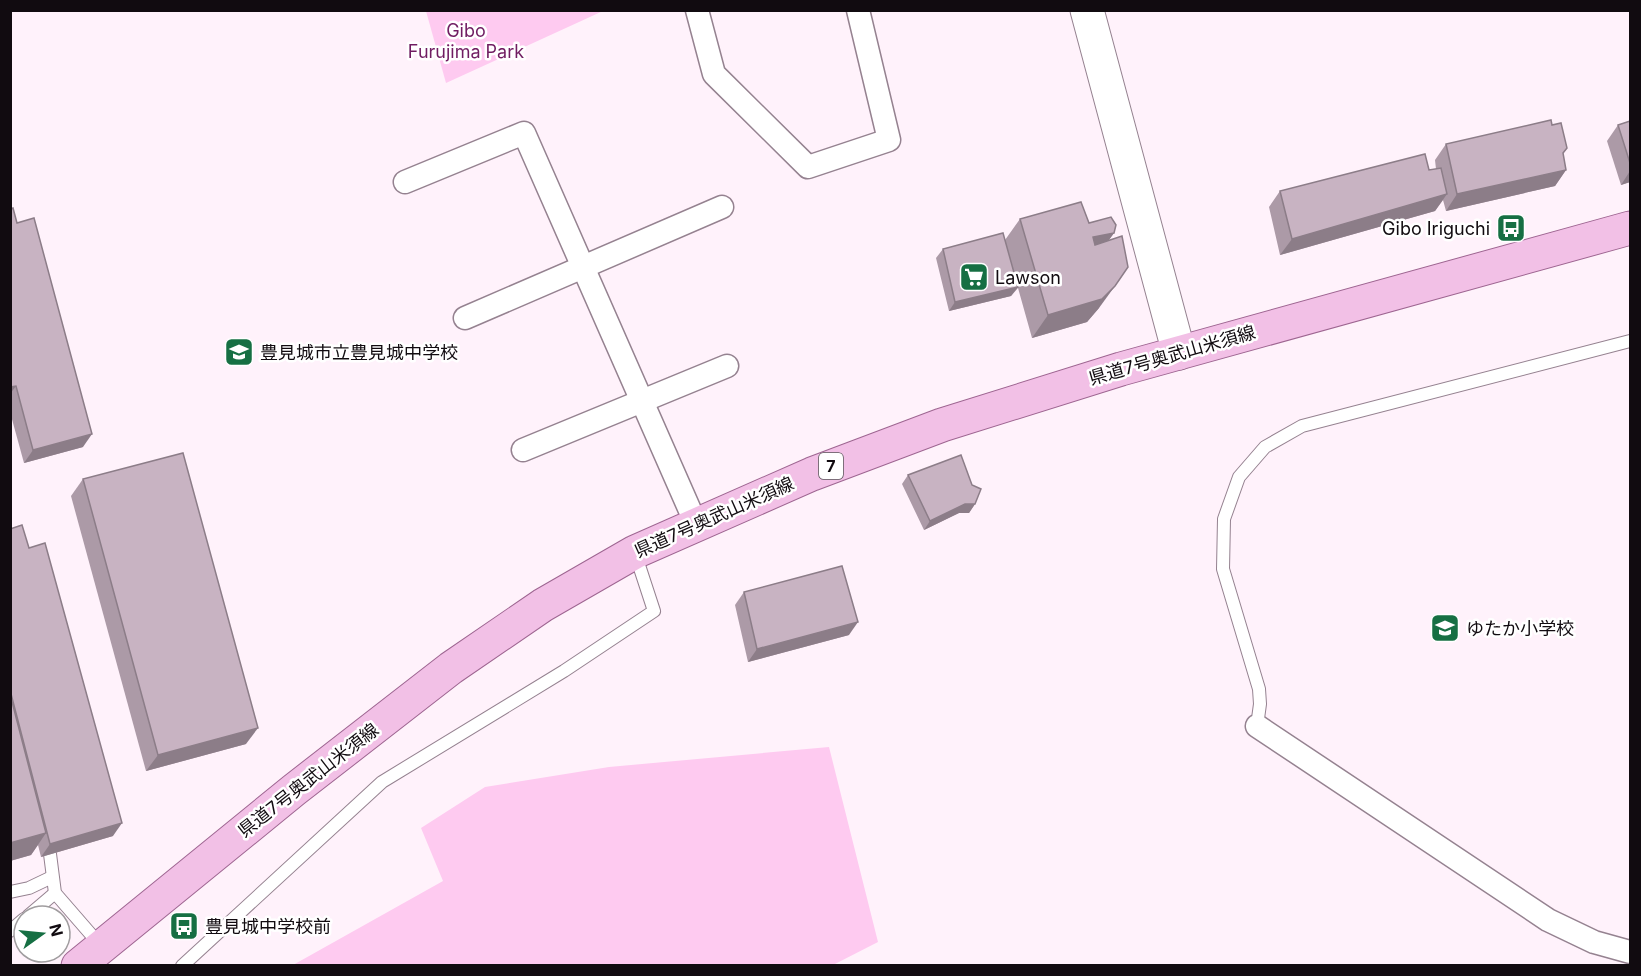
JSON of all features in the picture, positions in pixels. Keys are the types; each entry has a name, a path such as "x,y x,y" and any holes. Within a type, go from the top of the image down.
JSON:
{"main road":[{"name":"県道7号奥武山米須線","path":"89,956 294,790 451,668 543,605 635,552 812,474 921,432 1060,387 1630,228"}],"street":[{"path":"697,10 714,74 808,167 890,140 858,10"},
{"path":"1087,10 1179,353"},
{"path":"405,182 524,133 696,524"},
{"path":"465,318 722,207"},
{"path":"524,450 728,366"},
{"path":"1257,726 1548,920 1594,942 1630,952"}],"lane":[{"path":"1257,726 1260,704 1259,689 1223,568 1224,519 1239,477 1265,447 1302,426 1630,341"},
{"path":"182,966 382,782 564,671 654,611 635,552"},
{"path":"50,854 55,893 89,956"},
{"path":"10,892 29,888 52,877"},
{"path":"42,904 55,893"}],"green space":[{"name":"Gibo Furujima Park","path":"426,10 603,11 446,83"},
{"path":"829,747 878,942 833,965 293,965 443,881 421,828 485,787 609,767"}],"building":[{"path":"1551,120 1552,125 1561,123 1567,148 1563,153 1566,170 1457,194 1446,144"},
{"path":"1630,121 1630,163 1618,125"},
{"path":"1425,154 1429,170 1441,168 1447,194 1292,239 1280,191"},
{"path":"1081,202 1089,223 1111,217 1116,225 1114,233 1093,237 1095,245 1122,236 1128,267 1115,286 1102,299 1048,315 1020,219"},
{"path":"13,208 17,223 34,218 92,434 33,450 16,386 10,387 10,209"},
{"name":"Lawson","path":"1003,233 1018,287 955,302 943,249"},
{"path":"183,453 258,728 158,755 83,479"},
{"path":"961,455 972,485 981,489 975,504 965,504 930,521 908,475"},
{"path":"22,525 29,548 45,543 122,823 50,844 10,690 10,529"},
{"path":"842,566 858,622 757,649 744,592"},
{"path":"10,694 46,833 10,843"}],"place":[{"name":"Gibo Iriguchi","path":"1511,228"},
{"name":"Lawson","path":"974,277"},
{"name":"豊見城市立豊見城中学校","path":"239,352"},
{"name":"ゆたか小学校","path":"1445,628"},
{"name":"豊見城中学校前","path":"184,926"}]}
